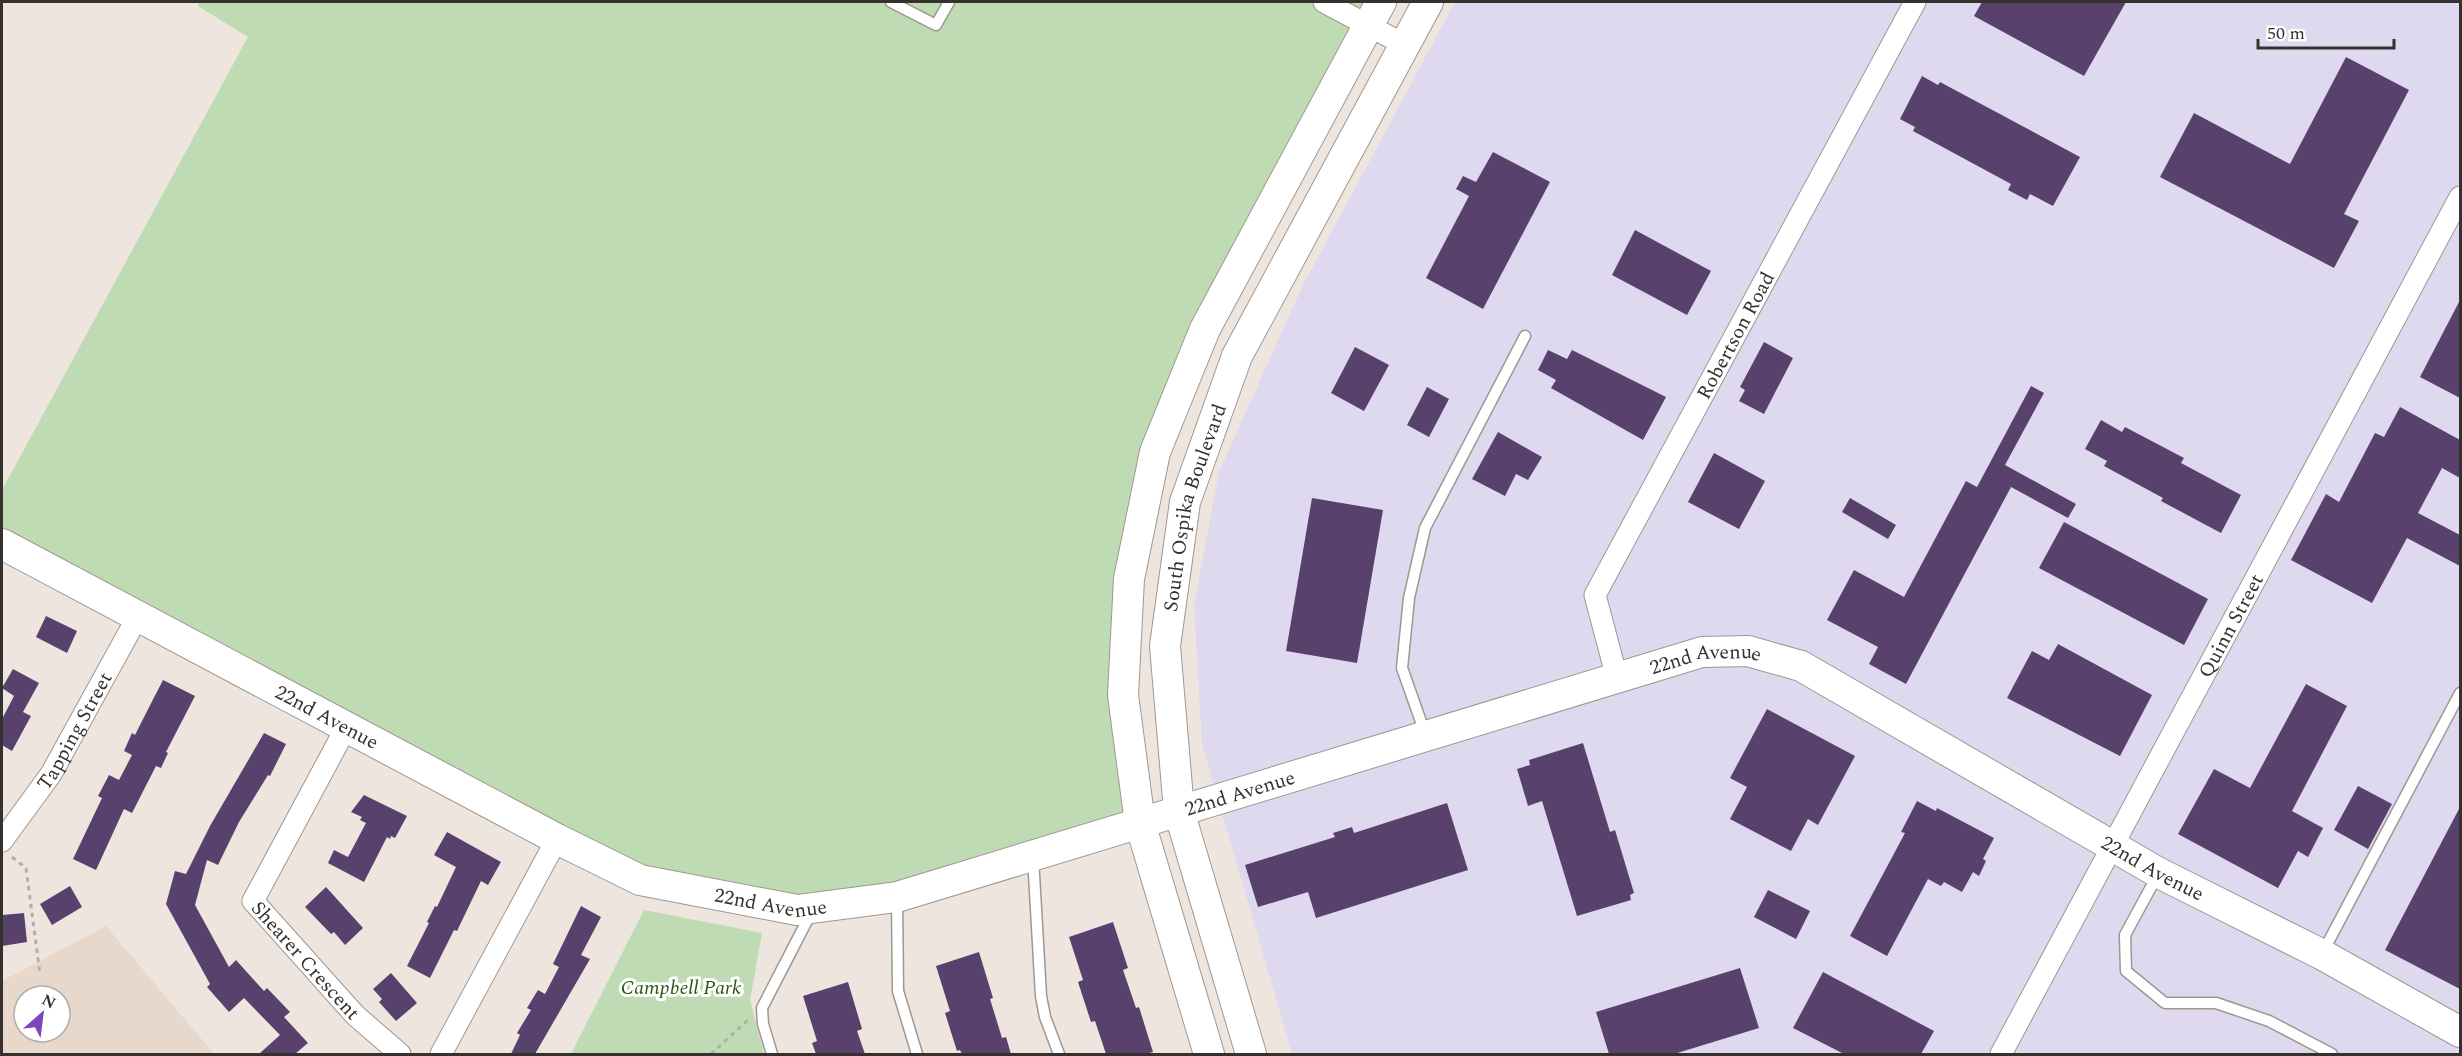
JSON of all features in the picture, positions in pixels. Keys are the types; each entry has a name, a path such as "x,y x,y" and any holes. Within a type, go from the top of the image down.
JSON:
{"street":[{"path":"1324,2 1375,13 1405,45"},
{"name":"South Ospika Boulevard","path":"1251,1054 1179,811 1165,646 1185,502 1238,356 1428,2"},
{"name":"Robertson Road","path":"1617,678 1595,595 1915,2"},
{"path":"1209,1054 1140,823 1123,695 1129,579 1155,452 1205,329 1375,13"},
{"name":"Quinn Street","path":"2001,1054 2460,197"},
{"name":"22nd Avenue","path":"2,544 348,726 556,839 640,880 797,910 897,897 1702,652 1748,651 1801,666 2159,873 2321,954 2460,1032"},
{"name":"Tapping Street","path":"6,848 51,774 138,616"},
{"name":"Shearer Crescent","path":"348,726 254,901 356,1015 400,1054"},
{"path":"441,1054 556,839"}],"lane":[{"path":"891,2 936,25 949,2"},
{"path":"1427,736 1414,706 1402,668 1409,598 1425,528 1525,336"},
{"path":"2321,954 2460,693"},
{"path":"1033,856 1041,996 1045,1017 1059,1054"},
{"path":"2159,873 2125,935 2126,972 2165,1004 2216,1003 2269,1020 2332,1054"},
{"path":"897,897 898,991 917,1054"},
{"path":"772,1054 762,1024 762,1008 814,908"}],"path":[{"path":"6,848 26,868 40,974"},
{"path":"711,1054 762,1008"}],"shaded area":[{"path":"1455,2 2460,2 2460,1054 1292,1054 1202,744 1194,605 1219,472 1301,289"},
{"path":"106,926 214,1054 2,1054 2,981"}],"green space":[{"path":"199,2 1378,2 1217,311 1128,576 1138,819 855,907 673,889 2,543 2,490 248,37 198,6"},
{"name":"Campbell Park","path":"644,910 762,933 750,1000 764,1054 571,1054"}],"building":[{"path":"1982,2 2126,2 2084,76 1974,16"},
{"path":"2346,57 2409,90 2344,214 2359,221 2334,268 2160,177 2194,113 2290,164"},
{"path":"1922,76 1938,85 1940,82 2080,157 2053,206 2030,194 2027,200 2008,190 2011,184 1913,131 1915,127 1900,119"},
{"path":"1493,152 1550,182 1483,309 1426,278 1469,196 1456,189 1463,176 1476,182"},
{"path":"1635,230 1711,271 1687,315 1612,275"},
{"path":"2460,300 2460,398 2420,377"},
{"path":"1764,342 1793,358 1764,414 1739,401 1745,390 1740,387"},
{"path":"1355,347 1389,365 1364,411 1331,393"},
{"path":"1548,350 1567,359 1572,350 1666,397 1643,440 1551,388 1556,380 1538,370"},
{"path":"2031,386 2044,393 2005,465 2076,504 2068,518 2011,487 1906,684 1869,664 1878,647 1827,620 1854,570 1904,597 1966,481 1977,487"},
{"path":"1427,387 1449,399 1429,437 1407,425"},
{"path":"2400,407 2460,440 2460,478 2442,468 2418,513 2460,535 2460,566 2407,538 2372,603 2291,560 2326,494 2339,502 2375,433 2384,437"},
{"path":"2101,420 2122,432 2125,427 2184,458 2181,463 2241,495 2221,533 2161,501 2163,498 2104,466 2107,461 2085,449"},
{"path":"1498,432 1542,457 1528,480 1516,474 1505,496 1472,479"},
{"path":"1714,453 1765,481 1739,529 1688,502"},
{"path":"1312,498 1383,510 1357,663 1286,651"},
{"path":"1850,498 1896,525 1888,539 1842,512"},
{"path":"2064,522 2208,599 2184,645 2039,568"},
{"path":"46,616 77,631 67,653 36,637"},
{"path":"2058,644 2152,695 2120,756 2007,698 2032,651 2049,660"},
{"path":"13,669 39,683 23,712 31,716 12,751 2,745 2,719 14,696 2,688"},
{"path":"163,680 195,696 166,752 168,753 161,768 156,766 132,813 124,809 96,870 73,859 102,798 98,796 109,775 119,780 132,755 124,751 132,733 135,735"},
{"path":"2306,684 2347,706 2292,811 2323,828 2308,857 2298,851 2278,888 2178,834 2214,769 2250,788"},
{"path":"1767,709 1855,756 1818,825 1808,819 1791,851 1730,819 1747,787 1730,778"},
{"path":"264,733 286,744 270,776 268,775 239,822 218,865 207,860 195,905 229,967 236,960 264,991 267,988 290,1012 284,1017 308,1043 295,1054 259,1054 280,1035 244,998 229,1012 207,987 210,984 166,904 175,871 186,874 210,826"},
{"path":"1583,743 1610,832 1615,830 1634,893 1630,895 1631,900 1577,916 1542,801 1528,806 1517,769 1530,765 1529,760"},
{"path":"2358,786 2392,804 2368,849 2334,830"},
{"path":"364,795 407,816 395,838 387,837 364,882 328,863 334,850 348,857 366,823 360,820 362,817 351,812"},
{"path":"1917,801 1936,811 1937,808 1994,838 1983,859 1986,861 1979,876 1973,872 1962,892 1944,882 1941,886 1928,879 1887,956 1850,936 1905,833 1901,832"},
{"path":"1447,803 1468,870 1316,918 1308,892 1258,907 1245,865 1335,837 1333,833 1352,827 1354,833"},
{"path":"2460,807 2460,989 2385,950"},
{"path":"447,832 501,862 488,885 481,881 457,931 454,930 430,978 407,966 456,867 434,855"},
{"path":"70,886 82,907 52,925 40,904"},
{"path":"326,887 363,928 345,945 334,932 331,934 305,907"},
{"path":"1768,890 1810,911 1796,939 1754,917"},
{"path":"581,906 601,917 581,955 590,959 535,1054 511,1054 520,1035 517,1033 531,1010 527,1008 538,990 545,994 559,967 553,964"},
{"path":"24,913 27,942 2,946 2,915"},
{"path":"1113,922 1128,968 1123,970 1136,1008 1139,1007 1153,1052 1106,1054 1095,1021 1091,1022 1078,982 1083,980 1069,937"},
{"path":"979,952 1002,1038 1006,1037 1011,1054 962,1054 960,1050 957,1051 945,1013 950,1011 936,966"},
{"path":"1740,968 1759,1028 1674,1054 1609,1054 1596,1012"},
{"path":"1823,972 1934,1031 1921,1054 1844,1054 1793,1028"},
{"path":"391,973 417,1003 396,1021 379,1002 382,999 373,989"},
{"path":"848,982 862,1029 857,1031 865,1054 816,1054 812,1043 817,1041 803,996"}]}
